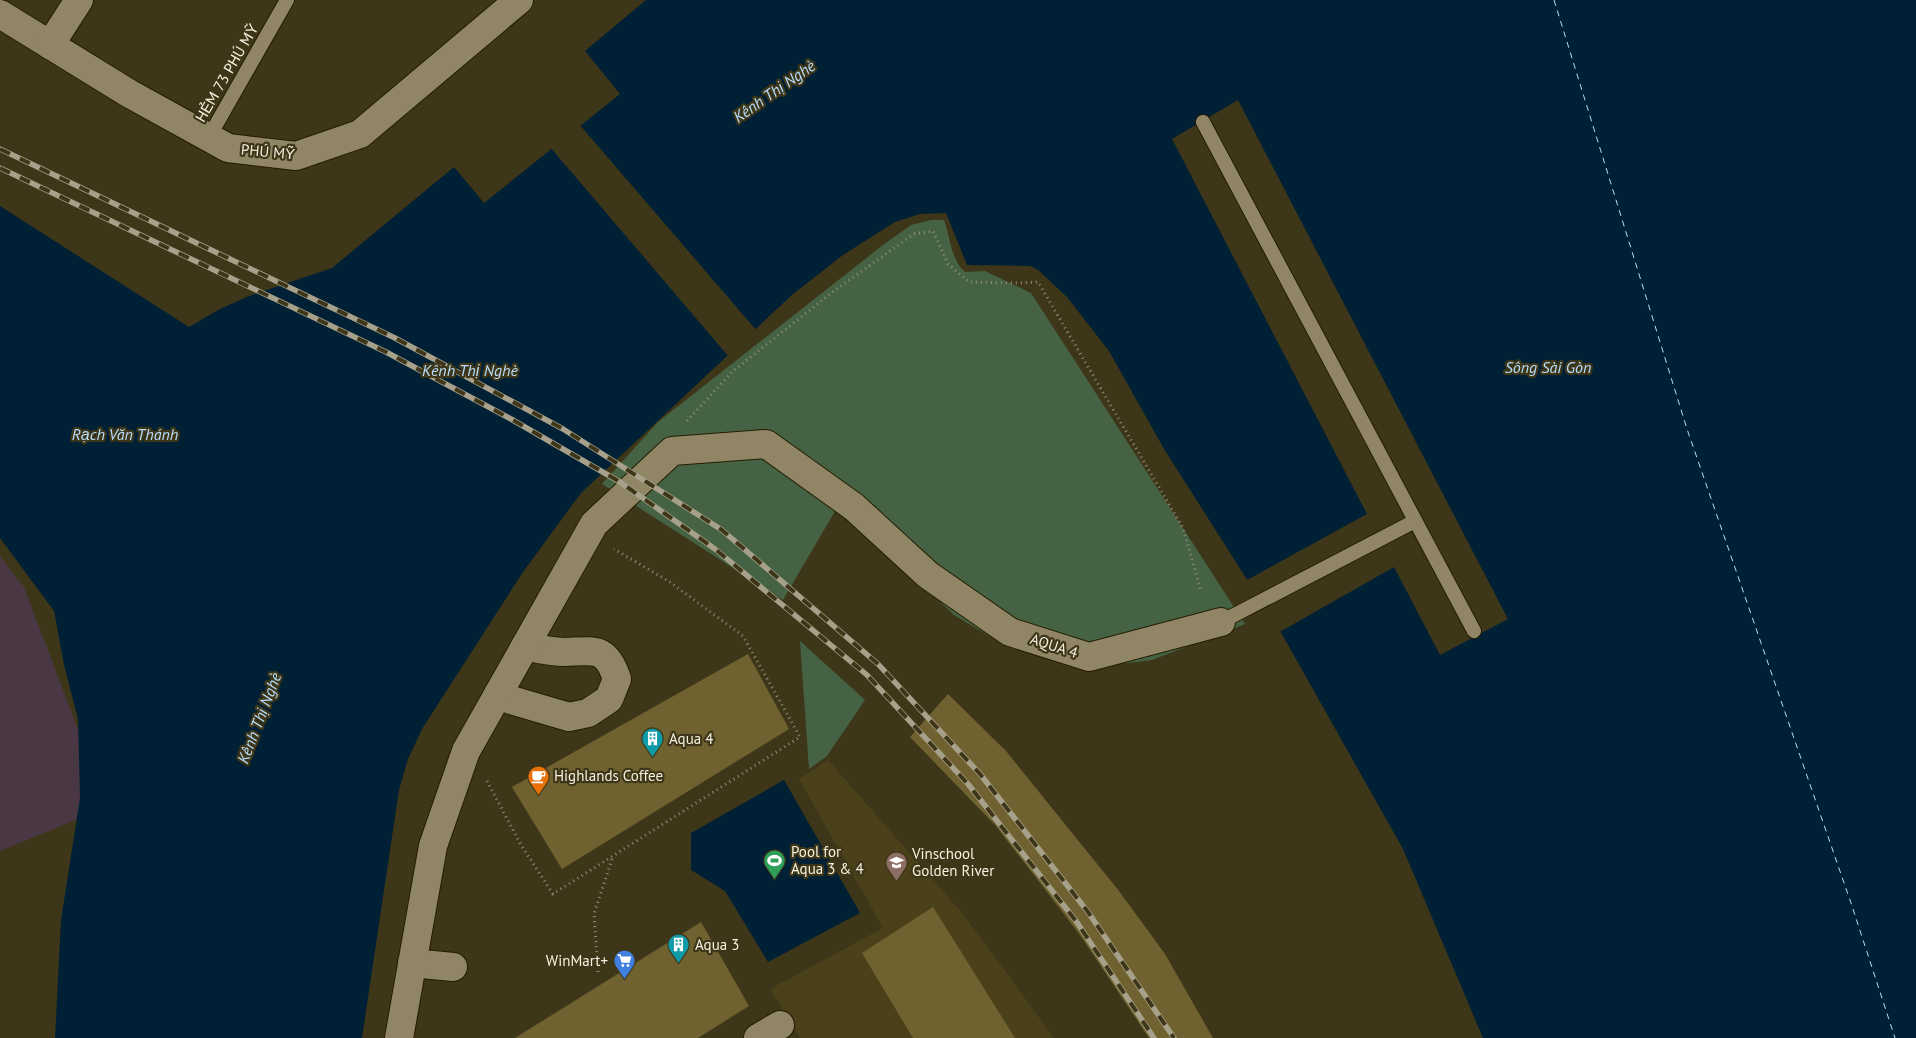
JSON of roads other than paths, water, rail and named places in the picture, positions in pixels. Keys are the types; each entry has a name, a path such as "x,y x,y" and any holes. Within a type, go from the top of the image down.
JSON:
{"street":[{"path":"50,45 79,0"},
{"name":"PHÚ MỸ","path":"0,14 130,94 228,148 296,156 360,134 519,0"},
{"name":"AQUA 4","path":"399,1038 433,846 466,751 594,524 672,451 766,444 854,507 928,576 1010,632 1089,657 1222,622"},
{"path":"498,694 511,700 569,718 588,713 609,700 617,679 612,664 600,653 584,650 564,652 525,646"},
{"path":"412,963 453,967"}],"lane":[{"name":"HẺM 73 PHÚ MỸ","path":"209,137 287,0"},
{"path":"1203,122 1474,632"},
{"name":"AQUA 4","path":"1222,622 1414,521"}],"water":[{"path":"646,0 1916,0 1916,1038 1483,1038 1403,849 1283,636 1164,449 1109,351 1067,297 1038,270 1030,266 967,265 946,213 920,214 895,222 843,255 793,294 581,493 523,572 422,729 408,759 399,790 362,1038 55,1038 61,920 80,798 78,719 64,665 54,611 0,538 0,206 189,327 220,309 249,296 332,268 454,167 484,203 620,94 585,51"},
{"name":"Pool for Aqua 3 & 4","path":"784,780 860,913 768,962 725,891 691,870 691,833"}],"railway":[{"path":"0,149 395,338 563,429 722,530 878,664 980,774 1088,912 1174,1038"},
{"path":"0,168 386,352 511,419 620,482 715,549 867,675 968,784 1076,921 1154,1038"}],"place":[{"name":"Aqua 4","path":"653,758"},
{"name":"Highlands Coffee","path":"538,795"},
{"name":"Pool for Aqua 3 & 4","path":"775,880"},
{"name":"Vinschool Golden River","path":"896,882"},
{"name":"Aqua 3","path":"679,964"},
{"name":"WinMart+","path":"624,980"}],"water label":[{"name":"Kênh Thị Nghè","path":"774,91"},
{"name":"Sông Sài Gòn","path":"1548,367"},
{"name":"Kênh Thị Nghè","path":"470,370"},
{"name":"Rạch Văn Thánh","path":"125,434"},
{"name":"Kênh Thị Nghè","path":"259,718"}]}
